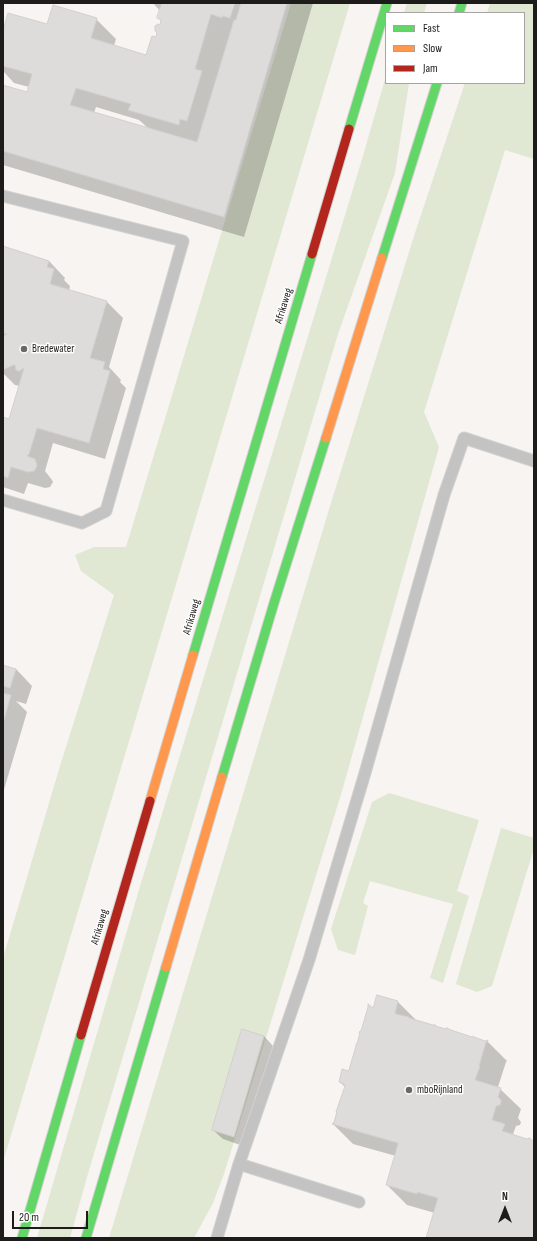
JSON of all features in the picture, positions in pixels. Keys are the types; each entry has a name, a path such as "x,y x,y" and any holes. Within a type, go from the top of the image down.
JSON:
{"main road":[{"name":"Afrikaweg","path":"22,1238 253,451 387,3"},
{"path":"86,1238 274,603 437,84"}],"lane":[{"path":"3,196 183,241 106,511 82,523 3,500"},
{"path":"216,1238 239,1164 310,960 444,495 464,438 534,461"},
{"path":"239,1164 359,1202"}],"green space":[{"path":"291,3 350,3 3,1162 3,958 60,766 114,595 81,571 75,555 94,547 126,547"},
{"path":"407,3 427,3 424,12 404,12"},
{"path":"490,3 534,3 534,159 505,150 424,412 439,447 342,791 224,1174 213,1203 194,1238 109,1238 331,503 414,236 465,84 525,84 525,12 487,12"},
{"path":"385,79 385,84 409,84 395,173 338,334 70,1238 37,1238 141,883 360,166"},
{"path":"389,793 479,820 457,891 469,896 443,983 430,978 453,904 370,881 363,903 368,906 355,955 338,950 331,929 372,802"},
{"path":"501,828 534,838 534,848 492,986 477,992 456,984"}],"building":[{"path":"162,3 235,3 230,18 222,16 222,18 211,14 195,69 202,71 187,121 180,119 179,125 128,110 131,104 76,88 70,105 197,142 234,20 236,20 241,3 287,3 224,217 3,151 3,85 27,92 32,74 3,66 3,30 8,13 47,24 53,5 97,18 91,38 146,55 152,36 156,37 157,32 155,31 155,26 158,24 160,25 161,20 157,18"},
{"path":"3,246 49,261 47,267 54,269 50,284 107,301 90,358 105,362 103,369 110,371 89,443 37,428 29,454 27,456 35,459 37,465 36,468 34,471 28,472 11,467 8,478 3,476 3,417 9,419 24,368 18,371 16,370 15,365 13,365 3,370 3,336 7,334 3,333"},
{"path":"3,665 16,669 10,688 3,686"},
{"path":"3,693 11,695 3,723"},
{"path":"377,995 398,1001 396,1014 446,1029 448,1028 485,1041 488,1040 486,1042 475,1080 501,1088 498,1097 501,1102 500,1105 496,1106 492,1120 505,1124 502,1131 527,1139 530,1138 534,1141 534,1238 426,1238 438,1198 417,1192 417,1194 386,1185 398,1143 332,1124 334,1123 336,1112 345,1086 339,1082 342,1069 349,1070 368,1004 373,1008"},
{"path":"242,1029 264,1036 234,1137 212,1130"}],"traffic: fast":[{"path":"349,129 387,3"},
{"path":"459,12 462,3"},
{"path":"382,258 437,84"},
{"path":"193,655 312,254"},
{"path":"222,777 274,603 326,438"},
{"path":"86,1238 166,967"},
{"path":"22,1238 81,1035"}],"traffic: slow":[{"path":"326,438 382,258"},
{"path":"150,801 193,655"},
{"path":"166,967 222,777"}],"traffic: jam":[{"path":"312,254 349,129"},
{"path":"81,1035 150,801"}],"place":[{"name":"Bredewater","path":"24,349"},
{"name":"mboRijnland","path":"409,1090"}]}
